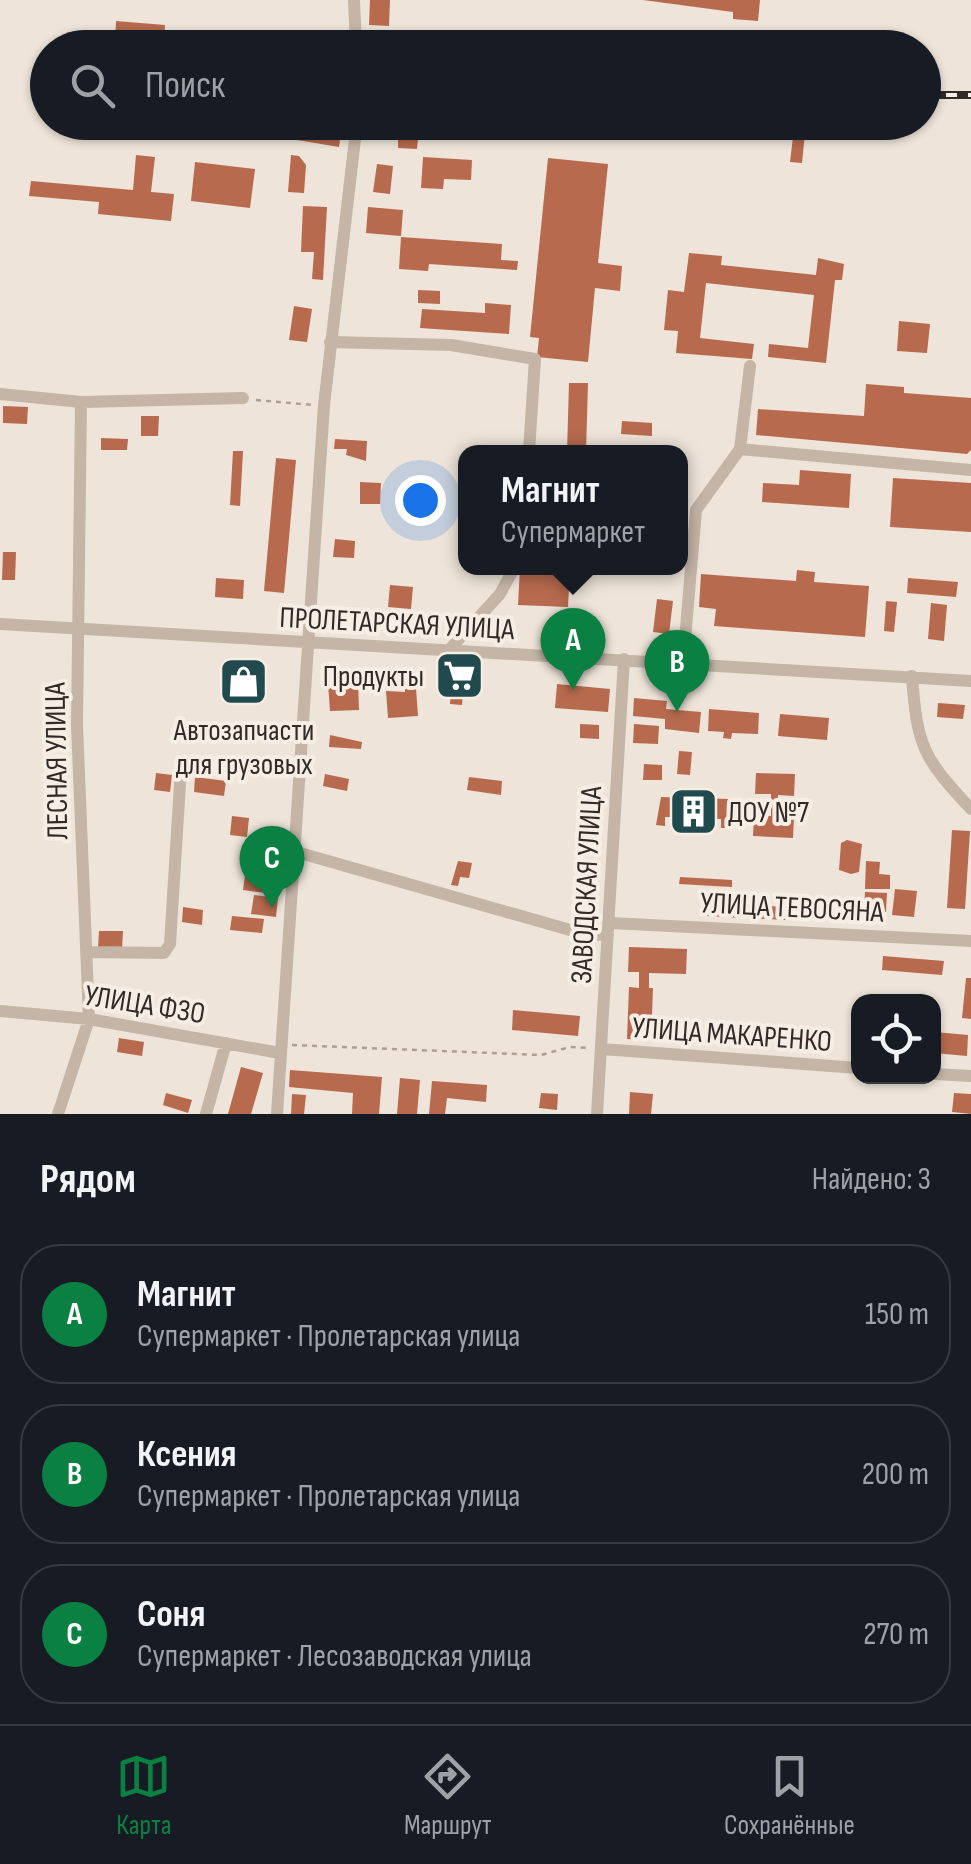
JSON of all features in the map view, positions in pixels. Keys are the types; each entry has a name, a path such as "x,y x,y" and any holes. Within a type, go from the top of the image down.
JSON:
{"street":[{"path":"354,0 355,30"},
{"path":"277,1114 324,404 356,140"},
{"path":"330,342 451,345 535,359 529,445"},
{"path":"682,662 696,510 740,448 750,366"},
{"path":"0,394 81,402 243,398"},
{"name":"ЛЕСНАЯ УЛИЦА","path":"58,1114 89,1019 77,726 81,402"},
{"path":"740,448 971,470"},
{"path":"449,650 500,594 510,575"},
{"name":"ПРОЛЕТАРСКАЯ УЛИЦА","path":"0,624 971,681"},
{"name":"ЗАВОДСКАЯ УЛИЦА","path":"597,1114 624,659"},
{"path":"912,676 916,733 934,770 971,809"},
{"path":"86,952 164,953 170,944 182,768"},
{"name":"УЛИЦА ТЕВОСЯНА","path":"292,851 565,929 971,941"},
{"name":"УЛИЦА ФЗО","path":"0,1011 89,1019 280,1049"},
{"path":"206,1114 226,1043"},
{"name":"УЛИЦА МАКАРЕНКО","path":"602,1049 851,1067"},
{"path":"941,1074 971,1076"}],"path":[{"path":"243,398 324,404"},
{"path":"280,1049 541,1055 570,1046 602,1049"}],"building":[{"path":"370,0 390,0 389,26 369,25"},
{"path":"643,0 760,0 758,21 733,19 733,12"},
{"path":"116,21 165,25 165,30 116,30"},
{"path":"297,140 340,140 339,147"},
{"path":"398,140 418,140 417,149 398,148"},
{"path":"793,140 804,140 802,163 790,162"},
{"path":"136,155 155,157 151,192 174,194 171,221 98,214 99,202 29,196 31,181 133,190"},
{"path":"291,155 299,156 306,165 304,193 288,192"},
{"path":"423,157 472,160 471,180 444,179 443,189 421,188"},
{"path":"548,158 608,164 598,263 622,266 620,291 595,288 588,362 537,357 539,338 530,337"},
{"path":"195,162 255,169 250,208 191,201"},
{"path":"377,164 393,166 390,194 373,192"},
{"path":"303,206 327,207 323,280 312,279 314,252 301,252"},
{"path":"368,207 403,210 401,236 366,233"},
{"path":"401,237 502,244 501,260 518,261 517,270 429,264 428,271 399,269"},
{"path":"689,253 722,256 721,265 816,275 818,258 844,264 842,280 835,280 826,363 768,357 769,344 808,348 814,295 706,283 700,338 754,344 752,359 676,353 678,331 664,330 668,290 684,292"},
{"path":"418,290 440,291 440,304 418,303"},
{"path":"485,303 511,305 509,334 420,328 422,309 485,313"},
{"path":"294,306 312,309 307,342 289,340"},
{"path":"899,321 930,324 927,353 897,351"},
{"path":"569,383 588,383 586,445 567,445"},
{"path":"866,384 904,387 904,393 971,398 971,450 967,454 756,435 758,409 864,416"},
{"path":"3,406 28,407 27,424 3,423"},
{"path":"141,416 159,416 158,436 141,436"},
{"path":"622,421 652,423 652,436 621,434"},
{"path":"101,438 128,439 127,450 101,450"},
{"path":"335,439 367,441 366,461 346,455 347,449 334,449"},
{"path":"233,451 243,451 240,506 230,505"},
{"path":"276,458 296,460 284,593 264,591"},
{"path":"800,470 851,474 849,508 762,502 763,483 799,485"},
{"path":"893,478 971,483 971,532 890,527"},
{"path":"360,482 381,483 380,504 360,504"},
{"path":"335,539 355,541 354,558 333,557"},
{"path":"3,552 16,552 15,580 2,580"},
{"path":"797,570 815,572 814,582 869,586 865,637 714,626 716,609 699,607 701,574 796,581"},
{"path":"520,575 570,575 568,607 518,605"},
{"path":"216,578 244,580 243,599 215,597"},
{"path":"908,578 958,582 956,597 907,593"},
{"path":"390,585 413,587 411,609 388,607"},
{"path":"657,599 673,601 669,634 653,632"},
{"path":"886,601 897,602 894,632 884,631"},
{"path":"931,603 947,605 944,641 928,639"},
{"path":"452,675 464,676 462,705 450,704"},
{"path":"236,678 257,681 255,703 234,701"},
{"path":"347,680 358,681 359,710 330,711 328,683 346,685"},
{"path":"557,684 610,689 608,712 555,708"},
{"path":"405,688 416,688 418,716 388,718 386,691 405,692"},
{"path":"634,698 667,701 666,709 701,712 699,733 665,729 665,719 633,716"},
{"path":"938,703 965,705 963,719 937,717"},
{"path":"709,709 759,713 758,734 732,733 731,739 723,738 724,732 708,731"},
{"path":"780,714 829,718 827,740 778,736"},
{"path":"580,724 599,725 599,739 580,738"},
{"path":"634,724 659,726 658,744 633,743"},
{"path":"330,735 362,742 361,749 329,747"},
{"path":"679,751 692,752 690,775 677,774"},
{"path":"644,764 662,765 662,780 643,780"},
{"path":"156,773 172,775 170,792 154,790"},
{"path":"756,773 795,774 794,796 778,795 777,816 794,817 793,838 753,836 754,815 771,816 771,794 755,794"},
{"path":"325,774 349,779 347,791 323,786"},
{"path":"195,777 226,781 224,796 194,792"},
{"path":"469,777 502,781 501,795 467,790"},
{"name":"ДОУ №7","path":"661,797 728,799 730,828 721,828 721,819 665,817 665,826 656,825"},
{"path":"232,816 249,818 247,837 230,835"},
{"path":"952,830 970,831 965,909 947,908"},
{"path":"847,840 862,844 859,872 851,874 839,870 841,843"},
{"path":"458,861 472,863 469,878 460,877 458,886 451,885"},
{"path":"866,861 880,862 879,874 890,875 890,889 865,889"},
{"path":"245,875 268,877 266,893 243,890"},
{"path":"680,877 732,880 732,887 679,884"},
{"path":"895,889 917,891 914,917 892,915"},
{"path":"865,892 887,893 886,912 864,911"},
{"path":"254,895 278,898 276,917 251,914"},
{"path":"708,903 803,908 803,921 707,916"},
{"path":"183,907 203,910 202,925 182,922"},
{"path":"232,916 264,919 262,933 230,930"},
{"path":"99,931 123,931 122,949 98,948"},
{"path":"629,947 687,949 686,974 649,973 649,988 653,988 651,1040 627,1039 629,987 639,988 639,972 628,972"},
{"path":"883,956 944,961 942,975 882,970"},
{"path":"966,978 971,978 971,1019 962,1018"},
{"path":"513,1010 580,1016 578,1036 512,1030"},
{"path":"941,1033 968,1035 967,1056 941,1054"},
{"path":"119,1038 144,1042 142,1056 117,1052"},
{"path":"241,1067 263,1073 251,1114 228,1114"},
{"path":"290,1070 382,1077 379,1114 352,1114 353,1093 289,1087"},
{"path":"400,1078 420,1080 417,1114 397,1114"},
{"path":"432,1081 487,1085 486,1102 447,1098 445,1114 429,1114"},
{"path":"630,1092 653,1094 651,1114 629,1114"},
{"path":"166,1093 192,1100 188,1113 163,1105"},
{"path":"541,1093 558,1094 557,1110 539,1108"},
{"path":"954,1093 971,1094 971,1114 952,1112"},
{"path":"292,1094 306,1095 304,1114 291,1114"}],"railway":[{"path":"941,95 971,95"}],"place":[{"name":"Продукты","path":"459,676"},
{"name":"Автозапчасти для грузовых","path":"244,681"},
{"name":"Магнит","path":"573,690"},
{"name":"Ксения","path":"677,712"},
{"name":"ДОУ №7","path":"693,812"},
{"name":"Соня","path":"272,908"}]}
